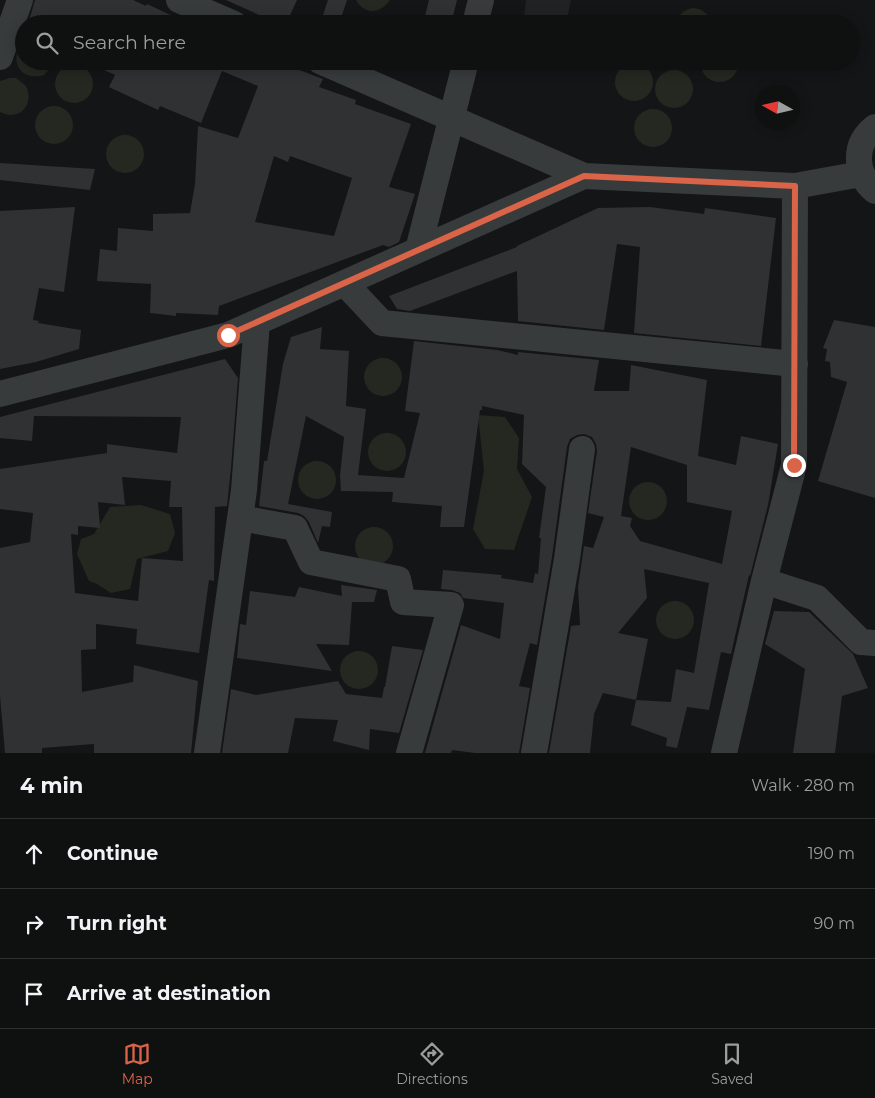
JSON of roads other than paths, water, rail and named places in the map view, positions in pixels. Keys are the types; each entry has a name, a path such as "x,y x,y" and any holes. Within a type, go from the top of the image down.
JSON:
{"street":[{"path":"0,57 20,0"},
{"path":"179,0 213,15"},
{"path":"478,15 482,0"},
{"path":"341,70 584,176 795,186 868,182 858,161 859,148 865,137 875,127"},
{"path":"418,250 464,70"},
{"path":"0,394 228,335 584,176"},
{"path":"724,753 764,581 794,465 795,186"},
{"path":"351,290 382,323 795,364"},
{"path":"207,753 245,480 257,322"},
{"path":"534,753 540,728 567,559 582,449"},
{"path":"240,518 295,528 311,562 398,579 403,602 451,605 409,753"},
{"path":"764,581 817,598 860,642 875,643"}]}
